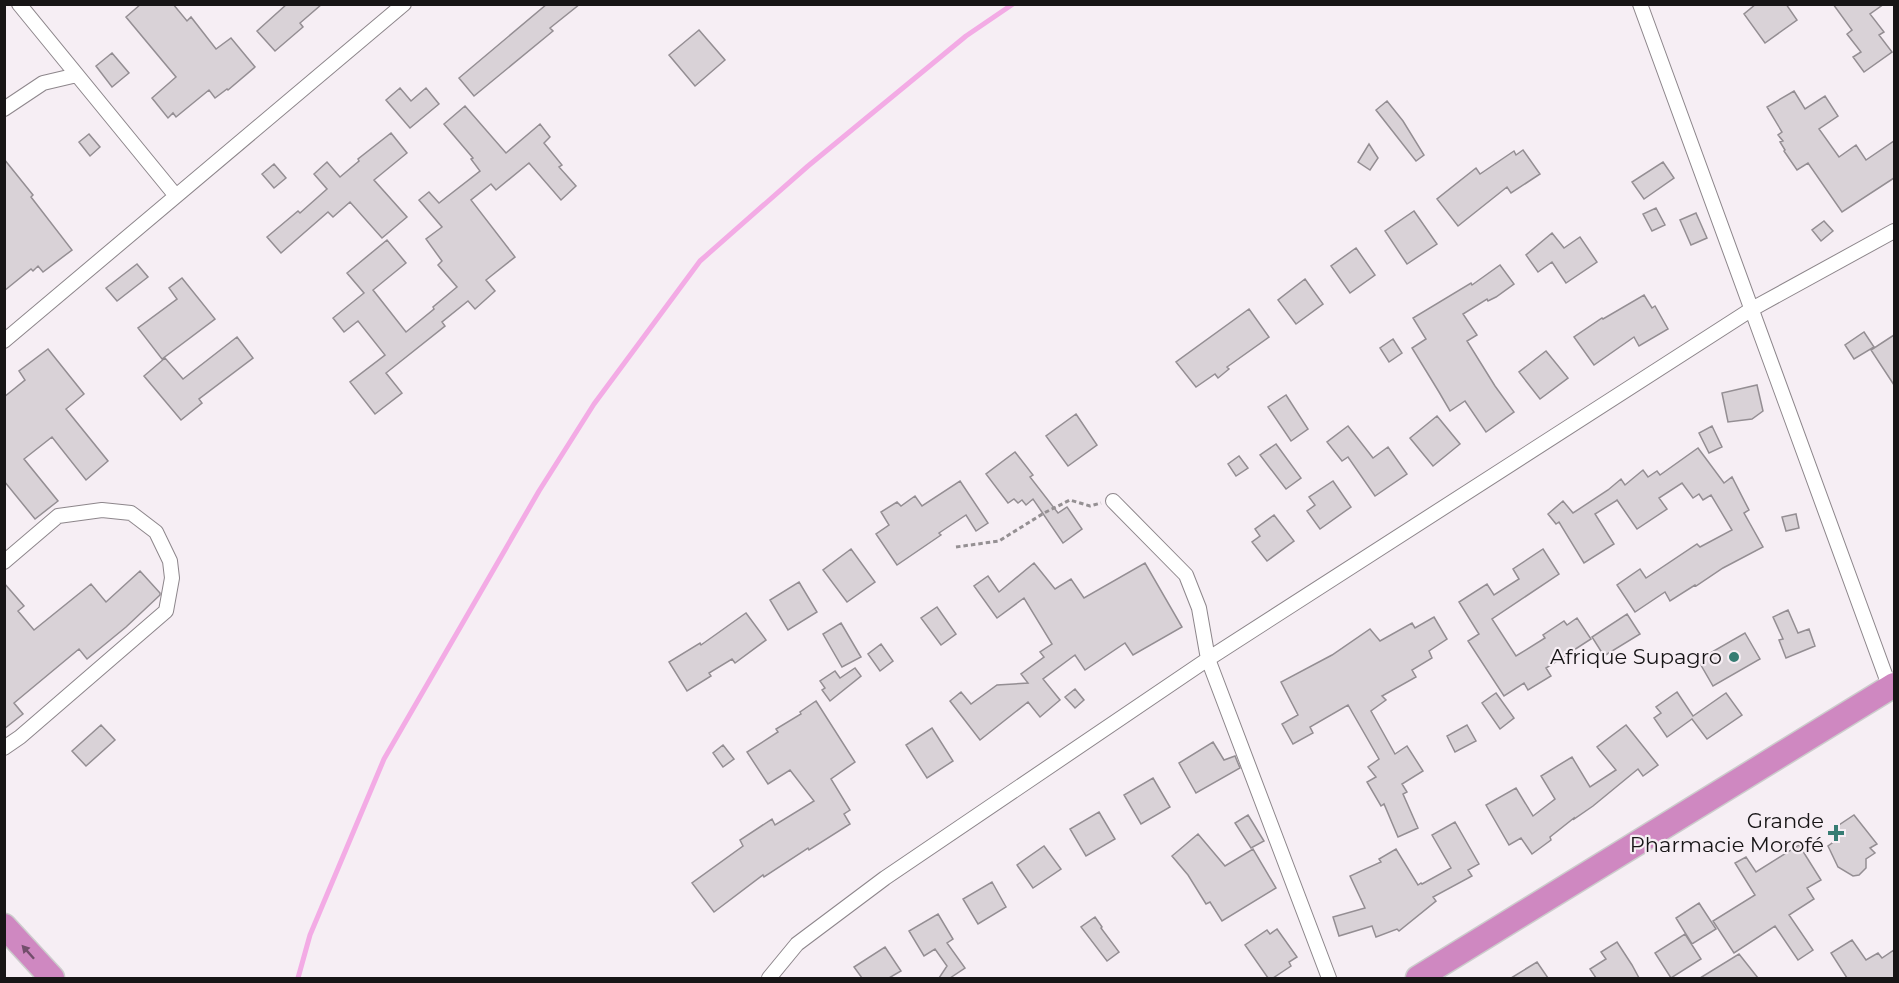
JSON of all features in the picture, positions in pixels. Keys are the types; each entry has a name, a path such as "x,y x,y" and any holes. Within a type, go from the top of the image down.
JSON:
{"highway":[{"path":"1418,978 1892,687"},
{"path":"4,926 52,978"}],"street":[{"path":"19,4 176,196"},
{"path":"4,341 404,4"},
{"path":"1640,4 1892,687"},
{"path":"4,109 43,83 77,75"},
{"path":"769,978 797,944 885,878 1208,659 1752,309 1894,231"},
{"path":"1113,501 1186,575 1199,608 1208,659 1329,978"},
{"path":"4,562 58,516 102,510 131,513 156,532 170,561 172,578 166,611 29,730 4,748"}],"path":[{"path":"956,547 999,541 1070,500 1090,506 1113,501"}],"building":[{"path":"141,4 173,4 187,21 191,17 216,49 231,38 255,67 215,98 209,90 176,117 173,113 168,118 152,98 176,77 126,17"},
{"path":"287,4 322,4 300,23 303,27 275,51 257,31"},
{"path":"547,4 580,4 550,28 553,31 474,96 459,78"},
{"path":"1756,4 1786,4 1797,20 1765,43 1744,14"},
{"path":"1833,4 1884,4 1870,14 1884,32 1879,35 1892,52 1864,72 1853,57 1861,52 1847,34 1852,30"},
{"path":"699,30 725,60 695,86 669,55"},
{"path":"112,53 129,73 112,87 96,66"},
{"path":"400,88 411,101 426,88 439,104 410,128 386,100"},
{"path":"1794,91 1805,109 1825,96 1838,116 1819,129 1839,157 1856,145 1866,160 1894,141 1894,178 1842,212 1808,163 1797,170 1780,142 1783,141 1778,135 1782,132 1767,107"},
{"path":"1387,101 1403,121 1424,155 1416,161 1376,110"},
{"path":"465,106 506,153 540,124 550,137 544,143 562,165 559,167 576,186 561,200 529,163 496,190 491,184 471,200 515,257 486,280 495,291 475,309 468,301 442,322 445,326 386,373 402,393 375,414 350,382 385,355 358,321 344,332 333,318 364,293 347,273 387,240 406,263 373,290 406,332 457,287 438,265 442,261 426,239 442,227 419,200 429,192 439,203 480,171 471,159 473,158 444,124"},
{"path":"391,133 407,153 374,180 407,217 382,238 350,202 333,217 328,212 281,253 267,237 298,211 300,213 327,189 314,174 327,162 340,177 359,161 358,159"},
{"path":"89,134 100,147 90,156 79,142"},
{"path":"1369,144 1378,158 1370,170 1358,162"},
{"path":"1523,150 1540,174 1511,193 1507,187 1458,226 1437,199 1476,168 1480,174 1514,151 1516,155"},
{"path":"4,159 72,250 43,272 38,266 33,271 31,269 4,291"},
{"path":"1663,162 1674,178 1644,199 1632,182"},
{"path":"274,164 286,178 274,188 262,174"},
{"path":"1656,208 1665,225 1652,231 1643,214"},
{"path":"1414,211 1437,244 1407,264 1385,231"},
{"path":"1696,213 1707,238 1691,245 1680,220"},
{"path":"1824,221 1833,231 1821,241 1812,230"},
{"path":"1552,233 1564,248 1580,237 1597,262 1566,283 1552,262 1538,272 1526,255"},
{"path":"1356,248 1375,275 1350,293 1331,266"},
{"path":"137,264 148,277 117,301 106,288"},
{"path":"1500,265 1514,284 1496,297 1488,301 1487,299 1463,314 1477,335 1467,341 1514,412 1486,432 1465,401 1450,411 1412,348 1426,339 1413,318 1471,283 1472,285"},
{"path":"182,278 215,319 162,359 138,328 177,299 169,288"},
{"path":"1305,279 1323,304 1296,324 1278,300"},
{"path":"1644,295 1652,308 1655,306 1668,329 1639,346 1634,337 1594,365 1574,337 1602,318"},
{"path":"1249,309 1269,337 1227,367 1229,369 1218,378 1215,374 1196,387 1176,362"},
{"path":"1864,332 1874,347 1854,359 1845,345"},
{"path":"1894,335 1894,385 1871,350"},
{"path":"237,337 253,358 199,399 202,403 181,420 144,376 165,358 183,379"},
{"path":"1393,339 1402,353 1389,362 1380,348"},
{"path":"48,349 84,394 66,409 108,461 86,480 52,437 24,459 58,501 35,519 4,481 4,397 25,380 19,371"},
{"path":"1546,351 1568,378 1540,399 1519,372"},
{"path":"1757,385 1763,411 1752,419 1728,422 1722,393"},
{"path":"1286,395 1308,429 1291,441 1268,407"},
{"path":"1076,414 1097,445 1068,466 1046,436"},
{"path":"1437,416 1460,444 1433,466 1410,438"},
{"path":"1348,426 1373,458 1388,447 1407,474 1375,496 1348,457 1342,461 1327,442"},
{"path":"1712,426 1722,447 1709,453 1699,433"},
{"path":"1276,444 1301,478 1286,489 1260,455"},
{"path":"1698,448 1724,483 1732,477 1749,510 1744,513 1763,547 1723,568 1670,601 1665,592 1635,612 1617,585 1640,569 1646,578 1697,544 1700,547 1732,530 1711,495 1703,500 1699,494 1693,498 1682,483 1659,498 1667,509 1637,529 1617,500 1595,514 1614,544 1584,563 1559,522 1556,524 1548,514 1563,501 1573,513 1621,479 1625,485 1643,470 1648,477 1657,471 1660,475"},
{"path":"1015,452 1033,475 1030,477 1058,513 1067,507 1082,529 1063,543 1033,499 1026,505 1022,500 1018,503 1014,499 1008,503 986,474"},
{"path":"1239,456 1248,468 1236,476 1228,464"},
{"path":"960,481 988,523 976,531 966,515 897,565 876,534 889,525 881,512 897,502 901,506 915,496 922,506"},
{"path":"1333,481 1351,507 1320,529 1307,511 1315,505 1309,497"},
{"path":"1796,514 1799,528 1786,531 1782,517"},
{"path":"1274,515 1294,541 1267,561 1252,542 1260,536 1255,529"},
{"path":"851,549 875,582 847,602 823,570"},
{"path":"1543,549 1559,574 1492,619 1516,656 1545,638 1543,635 1564,621 1567,625 1577,618 1591,639 1546,668 1551,676 1528,690 1524,683 1504,696 1468,641 1479,634 1459,602 1487,584 1494,595 1519,579 1513,569"},
{"path":"1034,563 1055,589 1071,579 1084,598 1145,563 1182,627 1133,655 1125,643 1085,670 1075,655 1043,679 1060,700 1040,717 1028,702 980,740 950,701 961,692 971,704 997,685 1028,683 1021,674 1044,657 1040,652 1052,644 1024,598 997,618 974,586 988,576 999,592"},
{"path":"140,571 160,595 87,659 79,649 14,703 23,714 4,729 4,583 24,606 18,611 34,630 91,584 106,602"},
{"path":"799,582 817,612 788,630 770,600"},
{"path":"937,607 956,634 941,645 921,618"},
{"path":"1788,610 1798,633 1809,629 1815,646 1786,658 1779,640 1783,639 1773,617"},
{"path":"746,613 766,640 735,663 732,659 709,673 711,676 687,691 669,662 700,643 701,645"},
{"path":"1627,614 1640,634 1604,656 1592,637"},
{"path":"1434,617 1447,639 1429,651 1432,658 1412,670 1416,677 1382,696 1386,700 1371,711 1395,754 1407,746 1423,771 1402,784 1407,792 1403,794 1418,828 1398,837 1384,804 1381,806 1367,782 1376,777 1368,767 1379,759 1348,705 1310,727 1313,733 1293,744 1282,724 1298,715 1281,682 1332,655 1370,629 1380,641 1412,623 1415,628"},
{"path":"841,623 861,657 842,667 823,634"},
{"path":"1745,633 1760,659 1713,686 1698,660"},
{"path":"881,644 893,661 880,671 868,654"},
{"path":"855,668 861,676 830,701 822,690 825,688 820,681 835,671 840,678"},
{"path":"1075,689 1084,700 1075,708 1065,697"},
{"path":"1677,692 1693,716 1726,693 1742,715 1707,739 1692,719 1667,737 1654,718 1661,713 1656,707"},
{"path":"1496,693 1514,718 1500,729 1482,703"},
{"path":"816,701 855,762 831,779 850,810 844,814 850,824 764,877 763,875 714,912 692,883 743,846 740,840 772,819 775,825 814,801 790,770 768,784 747,752 778,732 776,729 801,714 800,712"},
{"path":"101,725 115,740 86,766 72,751"},
{"path":"1467,725 1476,741 1455,752 1447,736"},
{"path":"1626,725 1658,765 1643,776 1638,769 1550,837 1551,840 1532,854 1521,838 1509,845 1486,805 1516,788 1533,816 1555,799 1541,776 1572,757 1590,787 1616,770 1597,747"},
{"path":"932,728 953,761 927,778 906,745"},
{"path":"1213,742 1224,760 1235,756 1240,768 1196,793 1179,763"},
{"path":"723,745 734,759 723,767 713,753"},
{"path":"1153,778 1170,807 1141,824 1124,795"},
{"path":"1099,812 1115,839 1086,856 1070,829"},
{"path":"1248,815 1264,841 1251,848 1235,823"},
{"path":"1854,815 1877,844 1870,848 1875,853 1866,859 1866,868 1859,875 1853,876 1838,867 1828,846 1839,838 1833,829"},
{"path":"1455,822 1479,864 1468,870 1472,876 1433,897 1436,901 1399,931 1397,929 1376,937 1372,926 1339,936 1333,917 1365,908 1350,876 1381,862 1379,859 1396,849 1418,885 1422,884 1451,868 1432,835"},
{"path":"1198,834 1225,866 1253,849 1276,888 1222,921 1210,902 1206,904 1188,875 1172,856"},
{"path":"1799,845 1821,880 1807,888 1814,899 1789,915 1813,950 1798,960 1775,926 1734,953 1713,921 1755,895 1735,863 1746,857 1756,872"},
{"path":"1044,846 1061,869 1033,888 1017,865"},
{"path":"992,882 1006,907 978,924 963,899"},
{"path":"1699,903 1716,929 1692,944 1676,918"},
{"path":"938,914 953,939 947,943 965,968 950,978 939,978 947,966 935,949 924,956 909,931"},
{"path":"1095,917 1119,952 1107,961 1081,927"},
{"path":"1277,929 1297,957 1289,962 1291,966 1273,978 1268,978 1245,945 1267,930 1270,934"},
{"path":"1685,934 1701,959 1671,978 1655,953"},
{"path":"1852,940 1866,960 1878,953 1882,958 1894,950 1894,978 1847,978 1831,953"},
{"path":"1617,942 1639,978 1596,978 1590,969 1606,959 1601,952"},
{"path":"885,947 901,971 889,978 862,978 854,967"},
{"path":"1739,954 1758,978 1700,978"},
{"path":"1537,962 1548,978 1511,978"}],"waterway":[{"path":"298,978 310,935 384,759 539,491 594,404 700,261 808,166 966,36 1013,4"}],"place":[{"name":"Afrique Supagro","path":"1734,657"},
{"name":"Grande Pharmacie Morofé","path":"1836,833"}]}
